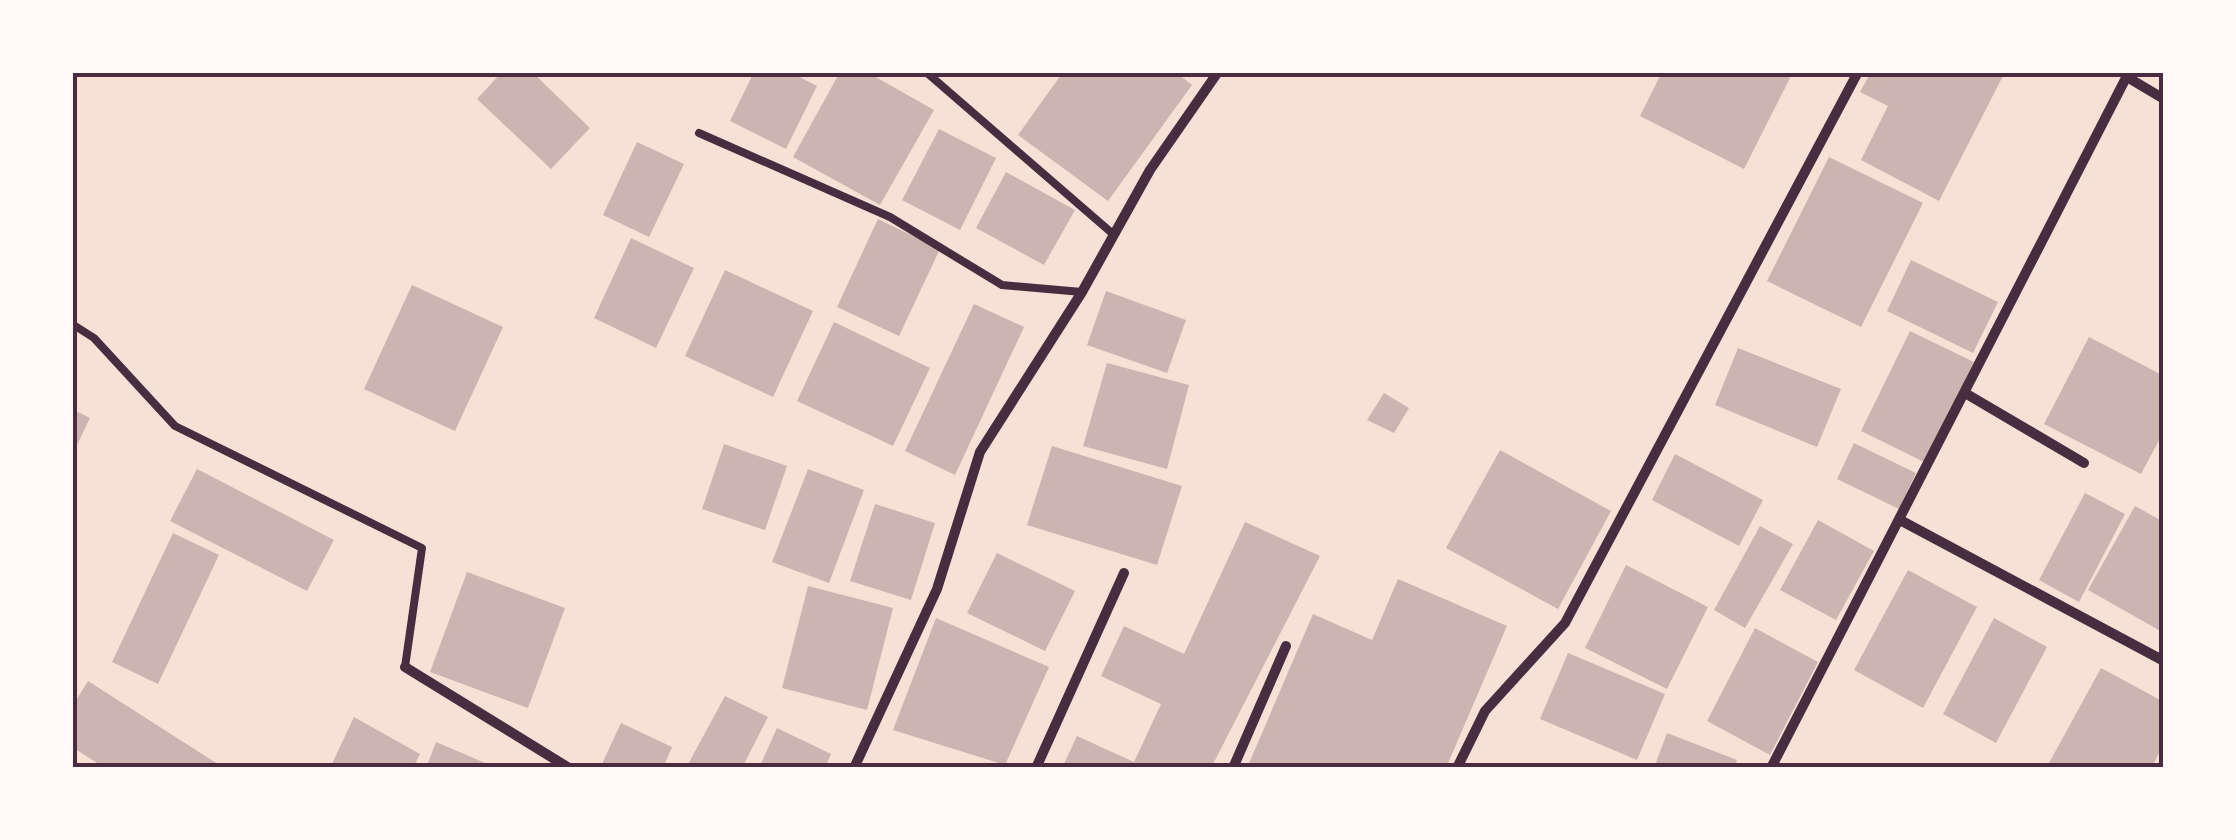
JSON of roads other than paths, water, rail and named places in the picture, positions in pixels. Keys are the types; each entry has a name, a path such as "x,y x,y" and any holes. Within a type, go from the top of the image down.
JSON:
{"street":[{"path":"854,768 938,589 980,452 1082,292 1150,170 1218,72"},
{"path":"1457,768 1485,711 1565,624 1858,72"},
{"path":"1772,768 2128,75 2164,98"},
{"path":"1965,393 2084,464"},
{"path":"1900,520 2164,660"},
{"path":"1036,768 1124,573"},
{"path":"1233,768 1286,646"},
{"path":"405,667 569,768"}],"lane":[{"path":"926,72 1114,234"},
{"path":"700,132 890,218 1002,284 1082,292"},
{"path":"72,324 94,338 176,426 422,548 405,667"}]}
